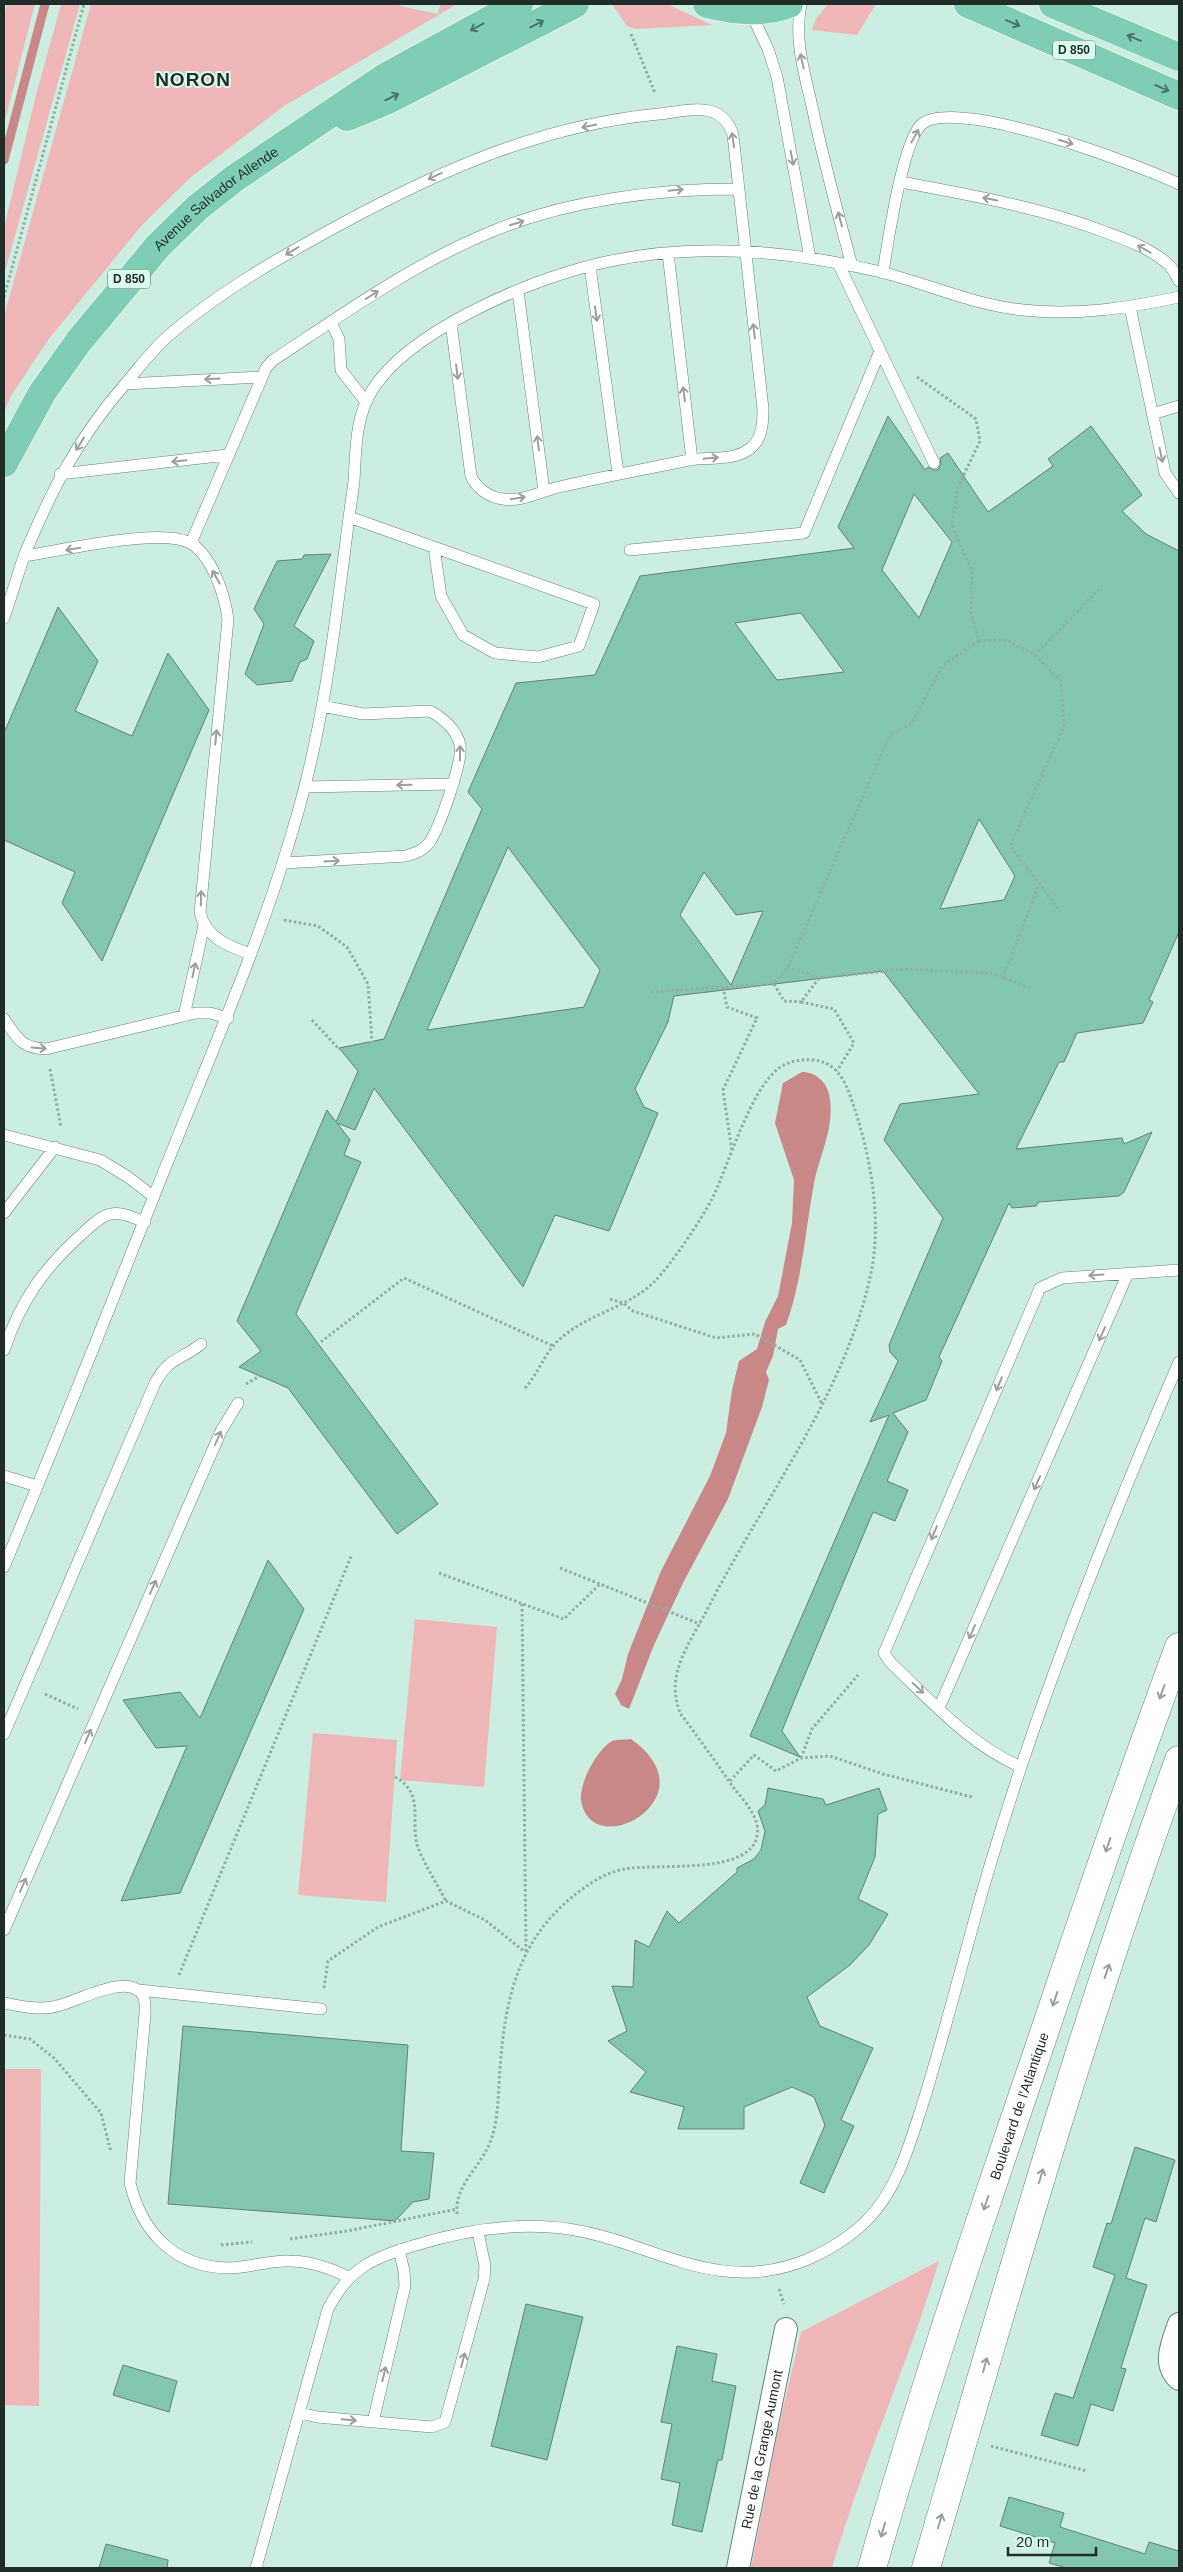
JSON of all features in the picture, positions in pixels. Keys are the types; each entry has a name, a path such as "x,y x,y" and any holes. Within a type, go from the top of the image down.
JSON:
{"main road":[{"name":"Avenue Salvador Allende","path":"4,463 42,393 109,304 158,246 197,208 235,178 385,77 519,4"},
{"name":"Avenue Salvador Allende","path":"299,136 388,100 575,4"},
{"path":"707,4 726,9 750,11 768,10 789,4"},
{"name":"D 850","path":"968,4 1179,96"},
{"name":"D 850","path":"1053,4 1179,57"},
{"name":"Boulevard de l'Atlantique","path":"872,2568 906,2449 964,2265 1133,1770 1179,1647"},
{"path":"926,2568 1013,2265 1093,2013 1179,1760"}],"street":[{"path":"1179,2324 1169,2359 1170,2367 1179,2379"},
{"name":"Rue de la Grange Aumont","path":"738,2568 786,2330"}],"lane":[{"path":"802,4 798,22 800,55 823,157 852,266"},
{"path":"750,11 768,49 777,77 810,258"},
{"path":"4,618 24,556 60,474 90,428 125,384 168,336 205,308 293,250 413,187 466,162 508,146 557,132 693,110 708,111 721,115 729,123 733,135 762,425 758,439 749,450 738,455 692,460 618,474 512,500 492,496 474,483 467,457 451,323"},
{"path":"883,273 887,242 912,139 922,124 935,118 974,120 1034,132 1125,161 1179,184"},
{"path":"901,182 991,199 1088,226 1129,240 1170,266 1179,281"},
{"path":"191,543 261,377 272,361 331,322 446,252 495,230 542,215 633,195 681,189 738,188"},
{"path":"4,1567 6,1554 37,1486 228,1018 284,863 305,787 331,658 349,517 357,433 366,402 385,373 417,346 451,323 553,276 628,258 698,250 744,251 838,263 883,273 982,302 1018,310 1088,312 1130,307 1179,297"},
{"path":"668,253 692,460"},
{"path":"838,263 934,463"},
{"path":"590,266 618,474"},
{"path":"518,291 544,492"},
{"path":"1130,307 1165,474 1179,493"},
{"path":"331,322 339,339 342,370 366,402"},
{"path":"630,550 804,533 880,351"},
{"path":"125,384 261,377"},
{"path":"1152,414 1179,406"},
{"path":"60,474 227,456"},
{"path":"349,517 434,547 594,604 579,646 538,657 495,653 463,635 440,596 434,547"},
{"path":"24,556 152,537 175,538 191,543 218,579 226,600 228,619 200,913 204,925 214,937 250,954"},
{"path":"284,863 406,856 419,852 434,835 461,755 460,744 455,733 438,715 430,711 363,714 322,706"},
{"path":"305,787 452,784"},
{"path":"184,1016 204,925"},
{"path":"4,1019 22,1044 34,1049 46,1049 184,1016 210,1013 228,1018"},
{"path":"4,1135 100,1160 128,1177 154,1198"},
{"path":"4,1213 61,1149"},
{"path":"4,1350 13,1323 32,1288 51,1263 76,1240 108,1214 119,1214 145,1222"},
{"path":"1021,1767 1005,1760 978,1742 891,1663 884,1653 1040,1288 1062,1278 1179,1270"},
{"path":"939,1708 1128,1273"},
{"path":"4,1734 155,1383 163,1369 174,1358 193,1351 201,1344"},
{"path":"256,2568 282,2471 301,2413 328,2309 348,2278 374,2260 399,2250 440,2238 478,2232 551,2227 606,2238 715,2271 763,2272 782,2269 817,2255 842,2240 870,2218 892,2186 908,2151 950,2017 972,1928 1021,1767 1082,1600 1179,1362"},
{"path":"4,1930 221,1431 238,1403"},
{"path":"4,1476 37,1486"},
{"path":"4,2003 29,2008 54,2007 114,1986 127,1986 139,1990 321,2009"},
{"path":"139,1990 144,1997 145,2014 130,2183 135,2204 146,2225 163,2244 180,2256 203,2264 228,2268 289,2260 329,2268 348,2278"},
{"path":"301,2413 317,2417 432,2427 440,2426 449,2415 484,2279 485,2266 478,2232"},
{"path":"373,2422 405,2286 399,2250"}],"path":[{"path":"4,297 84,4"},
{"path":"630,34 664,114"},
{"path":"880,351 976,419 980,441 958,487 952,525 972,571 971,614 980,641"},
{"path":"1035,655 1102,586"},
{"path":"651,992 774,984 788,966 890,735 912,723 942,666 980,641 1007,640 1035,655 1061,681 1064,726 1010,846 1060,911"},
{"path":"1003,978 1039,883"},
{"path":"264,917 318,926 347,947 368,984 372,1042"},
{"path":"788,966 819,978 906,970 991,973 1031,988"},
{"path":"801,1002 819,978"},
{"path":"774,984 784,1000 834,1009 854,1043 837,1071"},
{"path":"724,987 727,1007 757,1018 724,1090 732,1152"},
{"path":"312,1020 340,1050"},
{"path":"46,1049 61,1149"},
{"path":"460,2235 457,2209 461,2190 483,2158 492,2139 502,2031 509,1994 534,1938 557,1910 584,1888 606,1875 623,1869 651,1866 686,1867 738,1859 746,1854 756,1840 756,1822 730,1782 680,1713 675,1696 676,1677 683,1656 700,1624 822,1404 864,1300 872,1266 875,1238 871,1180 864,1140 847,1087 837,1071 821,1061 808,1059 793,1061 779,1068 756,1098 710,1202 654,1282 623,1303 589,1320 560,1338 553,1346 534,1378 525,1388"},
{"path":"313,1348 404,1278 553,1346"},
{"path":"610,1299 623,1303 632,1311 716,1338 755,1334 800,1360 822,1404"},
{"path":"172,1993 352,1554"},
{"path":"560,1568 700,1624"},
{"path":"439,1573 564,1619 600,1584"},
{"path":"522,1604 526,1953"},
{"path":"801,1758 812,1730 858,1674"},
{"path":"45,1694 81,1710"},
{"path":"730,1782 754,1755 776,1771 801,1758 830,1756 883,1774 972,1797"},
{"path":"395,1777 400,1780 415,1799 418,1848 446,1901 485,1920 526,1953"},
{"path":"321,2009 328,1961 378,1927 446,1901"},
{"path":"4,2035 30,2039 54,2058 101,2113 112,2157 131,2157"},
{"path":"283,2240 347,2231 457,2209"},
{"path":"218,2245 255,2242"},
{"path":"782,2269 778,2287 786,2308 786,2330"},
{"path":"964,2439 1087,2471"}],"shaded area":[{"path":"7,4 35,4 4,124 4,16"},
{"path":"61,4 80,4 4,275 4,228 36,95"},
{"path":"91,4 391,4 438,14 440,4 457,4 284,106 191,177 142,225 48,340 11,396 4,412 4,316"},
{"path":"612,4 667,4 712,25 636,29 627,26"},
{"path":"828,4 876,4 857,35 812,30 816,19"},
{"path":"802,1072 807,1072 823,1081 828,1089 831,1106 829,1128 814,1183 800,1272 792,1307 786,1325 778,1329 773,1356 766,1372 769,1380 762,1407 728,1499 684,1581 654,1645 629,1709 621,1705 615,1694 622,1679 628,1654 661,1571 710,1476 726,1433 732,1390 739,1361 757,1349 765,1322 778,1296 792,1223 794,1180 775,1123 783,1083"},
{"path":"415,1619 497,1627 484,1787 400,1780"},
{"path":"313,1733 397,1740 386,1902 298,1895"},
{"path":"631,1739 647,1753 658,1770 660,1780 656,1799 641,1816 631,1821 621,1825 600,1825 591,1820 585,1812 581,1800 586,1776 595,1759 606,1745 614,1740"},
{"path":"4,2069 41,2069 39,2406 4,2405"},
{"path":"939,2261 927,2300 857,2491 832,2568 751,2568 780,2421 801,2332"}],"building":[{"path":"888,416 925,470 928,467 938,470 941,464 940,458 948,453 988,512 1053,466 1048,459 1091,426 1142,495 1122,511 1146,534 1179,551 1179,932 1149,1000 1153,1002 1143,1023 1077,1033 1064,1062 1059,1062 1016,1149 1122,1138 1124,1144 1152,1132 1124,1192 1119,1196 1039,1202 1036,1206 1012,1208 1009,1203 939,1357 942,1361 926,1400 893,1413 908,1432 887,1481 908,1490 895,1521 873,1512 796,1696 782,1731 800,1757 750,1736 889,1415 870,1422 898,1361 890,1352 889,1345 943,1218 884,1140 900,1104 979,1094 883,971 674,996 668,1022 635,1089 644,1107 658,1113 609,1231 555,1215 523,1287 374,1088 355,1130 337,1123 350,1140 344,1155 361,1162 296,1314 438,1504 397,1534 288,1388 239,1367 261,1351 237,1321 327,1110 336,1122 358,1071 339,1048 384,1039 482,809 468,792 516,683 595,675 640,576 854,548 838,527","holes":["914,494 952,542 919,618 882,570","801,613 844,672 777,680 735,623","979,819 1015,876 1004,900 940,909","508,847 600,970 584,1007 427,1030","704,872 736,915 763,911 731,985 680,915"]},
{"path":"331,554 294,626 314,641 307,659 300,662 292,681 257,685 245,674 264,624 254,609 277,561 302,559 304,555"},
{"path":"58,607 98,661 75,711 132,736 168,653 209,710 102,961 62,903 75,872 4,840 4,733"},
{"path":"268,1560 304,1609 180,1893 121,1901 187,1746 156,1748 123,1700 180,1692 200,1718"},
{"path":"768,1788 823,1799 826,1805 879,1788 887,1810 878,1814 875,1857 858,1899 888,1914 869,1945 850,1965 807,1997 820,2026 873,2048 841,2120 854,2126 824,2193 800,2183 825,2125 814,2097 792,2087 744,2107 744,2129 678,2129 684,2107 630,2092 646,2072 608,2041 627,2031 612,1986 633,1987 635,1940 649,1947 667,1911 679,1923 737,1872 737,1868 754,1859 761,1850 765,1831 758,1811 765,1805"},
{"path":"183,2026 408,2045 401,2151 434,2153 429,2199 413,2202 395,2221 168,2204"},
{"path":"1135,2147 1175,2160 1156,2222 1145,2218 1126,2278 1147,2285 1121,2368 1126,2369 1113,2411 1091,2404 1078,2446 1041,2435 1055,2393 1073,2398 1115,2275 1093,2267 1107,2223 1111,2224"},
{"path":"526,2304 583,2317 547,2460 491,2446"},
{"path":"677,2346 717,2354 712,2381 736,2386 722,2460 718,2460 702,2532 672,2525 680,2483 661,2479 672,2424 661,2422"},
{"path":"123,2365 177,2381 169,2412 113,2395"},
{"path":"1009,2497 1064,2513 1060,2527 1145,2554 1149,2542 1179,2551 1179,2568 1066,2568 1049,2563 1055,2543 1000,2526"},
{"path":"106,2544 168,2560 167,2568 99,2568"}],"waterway":[{"path":"4,160 45,4"}],"district":[{"name":"NORON","path":"193,79"}]}
